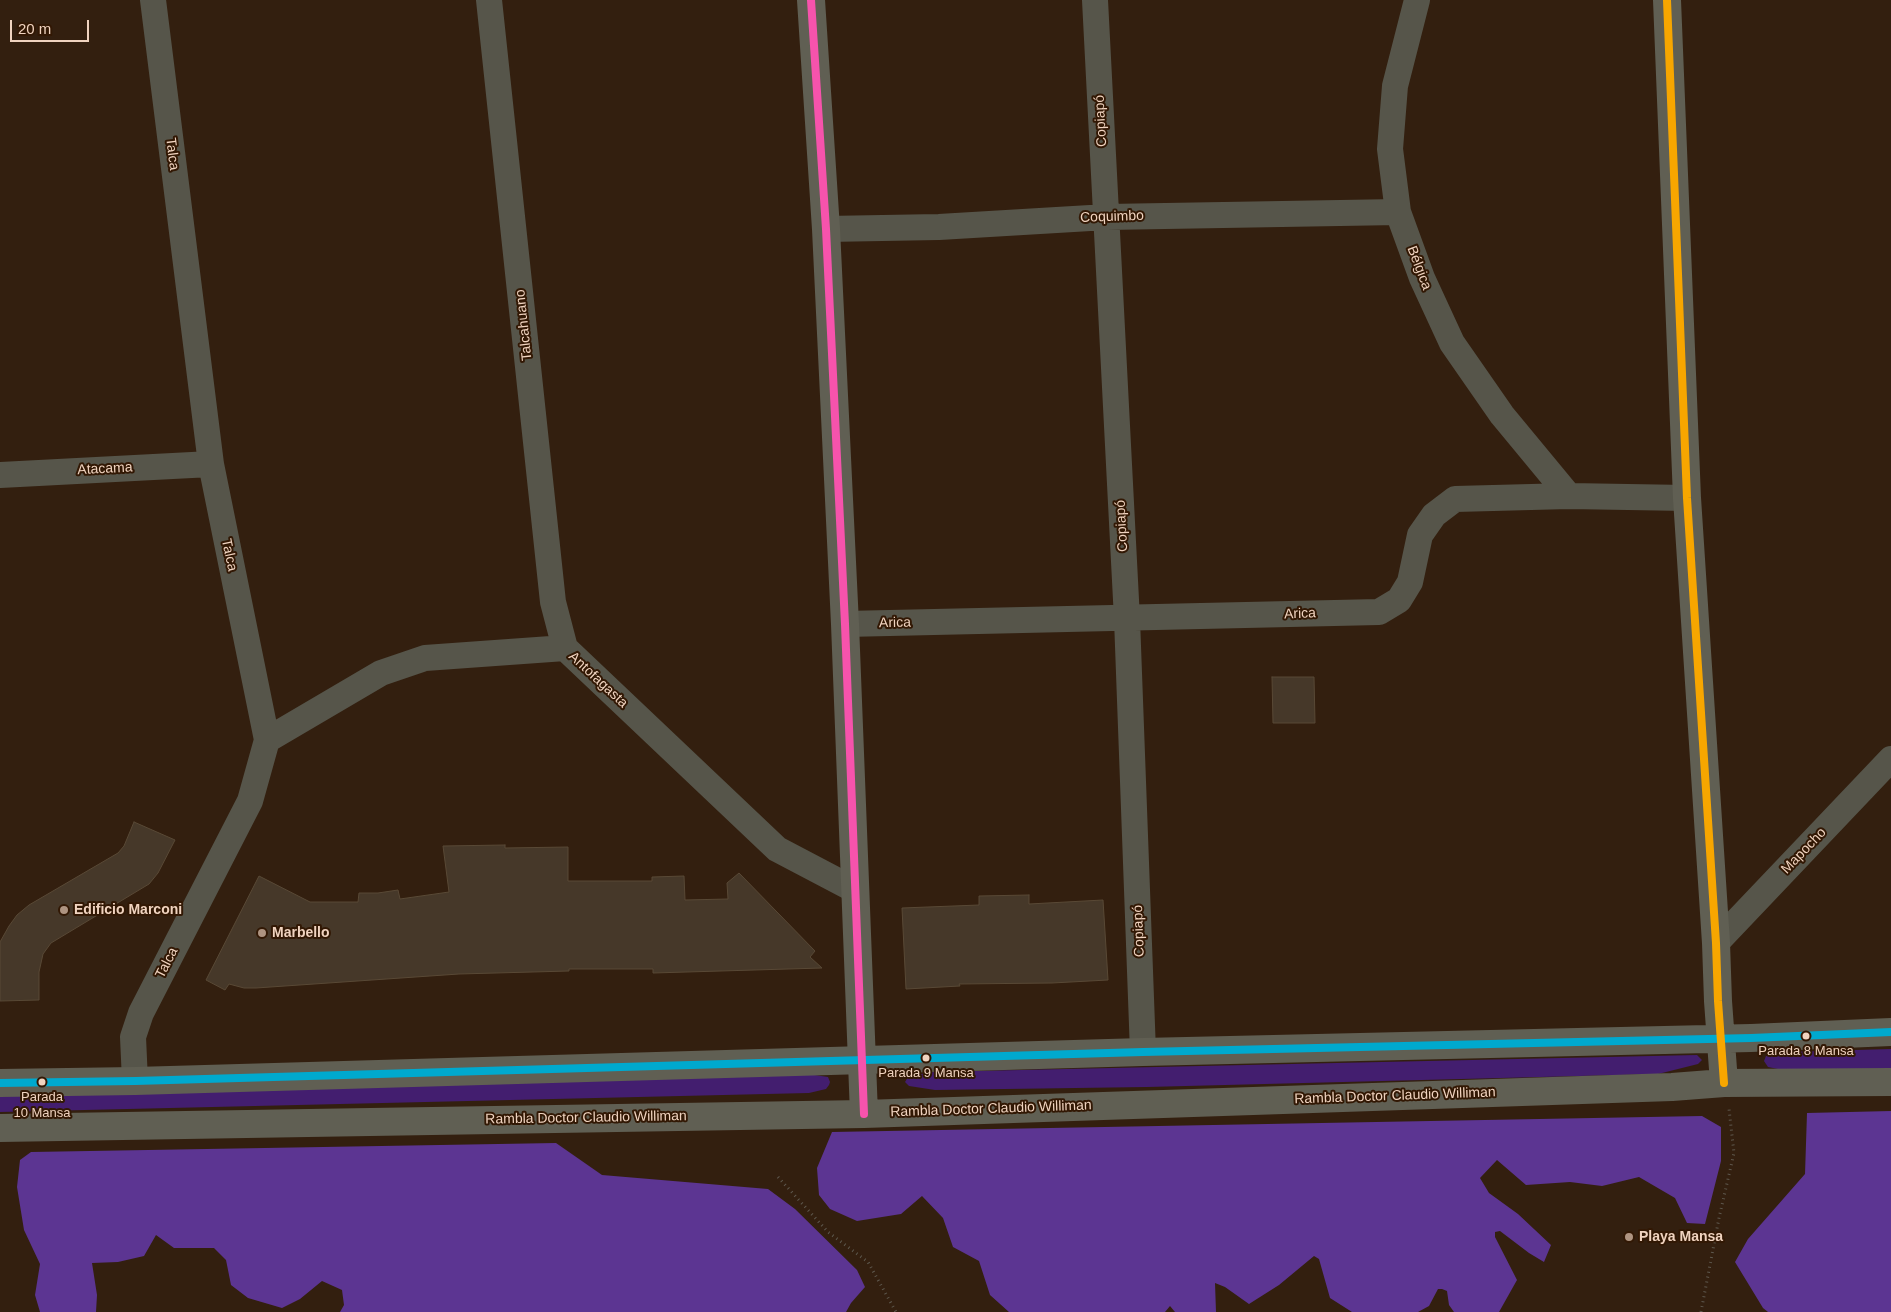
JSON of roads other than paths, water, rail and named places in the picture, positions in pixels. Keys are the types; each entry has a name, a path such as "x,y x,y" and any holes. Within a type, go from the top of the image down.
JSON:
{"main road":[{"path":"811,0 826,229 845,624 864,1114"},
{"path":"1667,0 1687,498 1724,1083"},
{"path":"0,1083 135,1081 1891,1032"},
{"name":"Rambla Doctor Claudio Williman","path":"0,1128 864,1114 1672,1087 1724,1083 1891,1082"}],"street":[{"name":"Talca","path":"135,1081 133,1037 142,1013 250,801 267,740 211,464 153,0"},
{"name":"Talcahuano","path":"489,0 553,602 565,648"},
{"name":"Copiapó","path":"1095,0 1127,619 1143,1052"},
{"name":"Bélgica","path":"1417,0 1395,86 1390,149 1398,212 1422,278 1452,343 1502,415 1569,496"},
{"name":"Coquimbo","path":"826,229 939,227 1107,217 1398,212"},
{"name":"Atacama","path":"0,475 211,464"},
{"name":"Arica","path":"845,624 1380,612 1399,600 1410,582 1420,536 1434,515 1454,499 1569,496 1687,498"},
{"name":"Antofagasta","path":"267,740 381,673 425,658 565,648 777,849 855,890"},
{"name":"Mapocho","path":"1716,943 1891,759"}],"place":[{"name":"Edificio Marconi","path":"64,910"},
{"name":"Marbello","path":"262,933"},
{"name":"Parada 8 Mansa","path":"1806,1036"},
{"name":"Parada 9 Mansa","path":"926,1058"},
{"name":"Parada 10 Mansa","path":"42,1082"},
{"name":"Playa Mansa","path":"1629,1237"}]}
